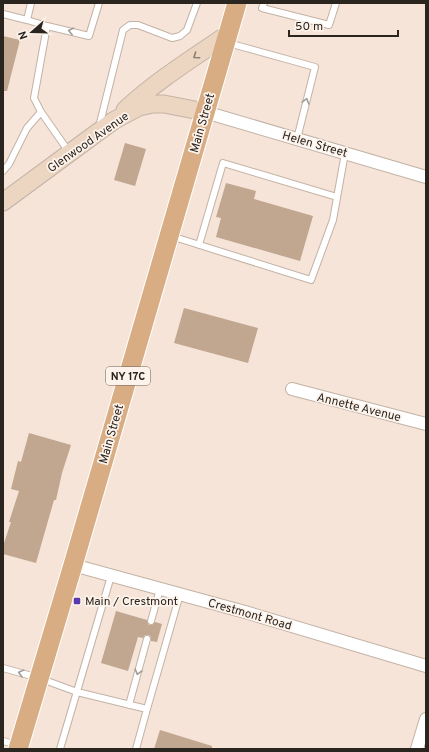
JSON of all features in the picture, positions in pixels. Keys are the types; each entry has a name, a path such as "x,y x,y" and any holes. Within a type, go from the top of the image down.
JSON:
{"main road":[{"name":"Main Street","path":"13,745 39,678 237,3"}],"street":[{"path":"113,121 138,98 158,83 227,38"},
{"name":"Glenwood Avenue","path":"3,202 113,121 139,107 153,104 164,104 205,112"},
{"name":"Helen Street","path":"205,112 426,177"},
{"name":"Annette Avenue","path":"292,389 426,424"},
{"name":"Crestmont Road","path":"73,565 244,612 426,666"},
{"path":"417,749 426,719"}],"lane":[{"path":"27,20 32,3"},
{"path":"3,14 89,36 99,3"},
{"path":"98,132 123,30 138,24 172,38 180,36 187,30 197,3"},
{"path":"264,3 262,8 329,25 336,3"},
{"path":"47,26 34,98 41,112 69,153"},
{"path":"227,38 315,67 297,139"},
{"path":"3,171 9,164 27,128 41,112"},
{"path":"168,235 310,280 333,220 345,153"},
{"path":"199,245 223,163 337,197"},
{"path":"60,749 110,576"},
{"path":"151,621 160,589"},
{"path":"136,749 180,594"},
{"path":"129,705 147,639"},
{"path":"3,668 39,678 77,692 147,710"}],"building":[{"path":"3,36 20,40 7,91 3,91"},
{"path":"125,143 146,149 135,186 114,180"},
{"path":"226,183 256,191 254,199 313,216 300,261 216,237 221,218 216,217"},
{"path":"184,308 258,328 248,363 174,343"},
{"path":"29,433 71,445 62,473 56,500 54,500 36,563 3,554 3,546 11,522 9,522 19,491 11,489 18,461 21,462"},
{"path":"116,611 147,620 149,625 152,625 155,622 162,624 157,642 151,641 151,637 149,635 145,635 143,638 138,637 128,671 101,663"},
{"path":"160,730 212,746 212,749 154,749"}],"place":[{"name":"Main / Crestmont","path":"77,601"}]}
